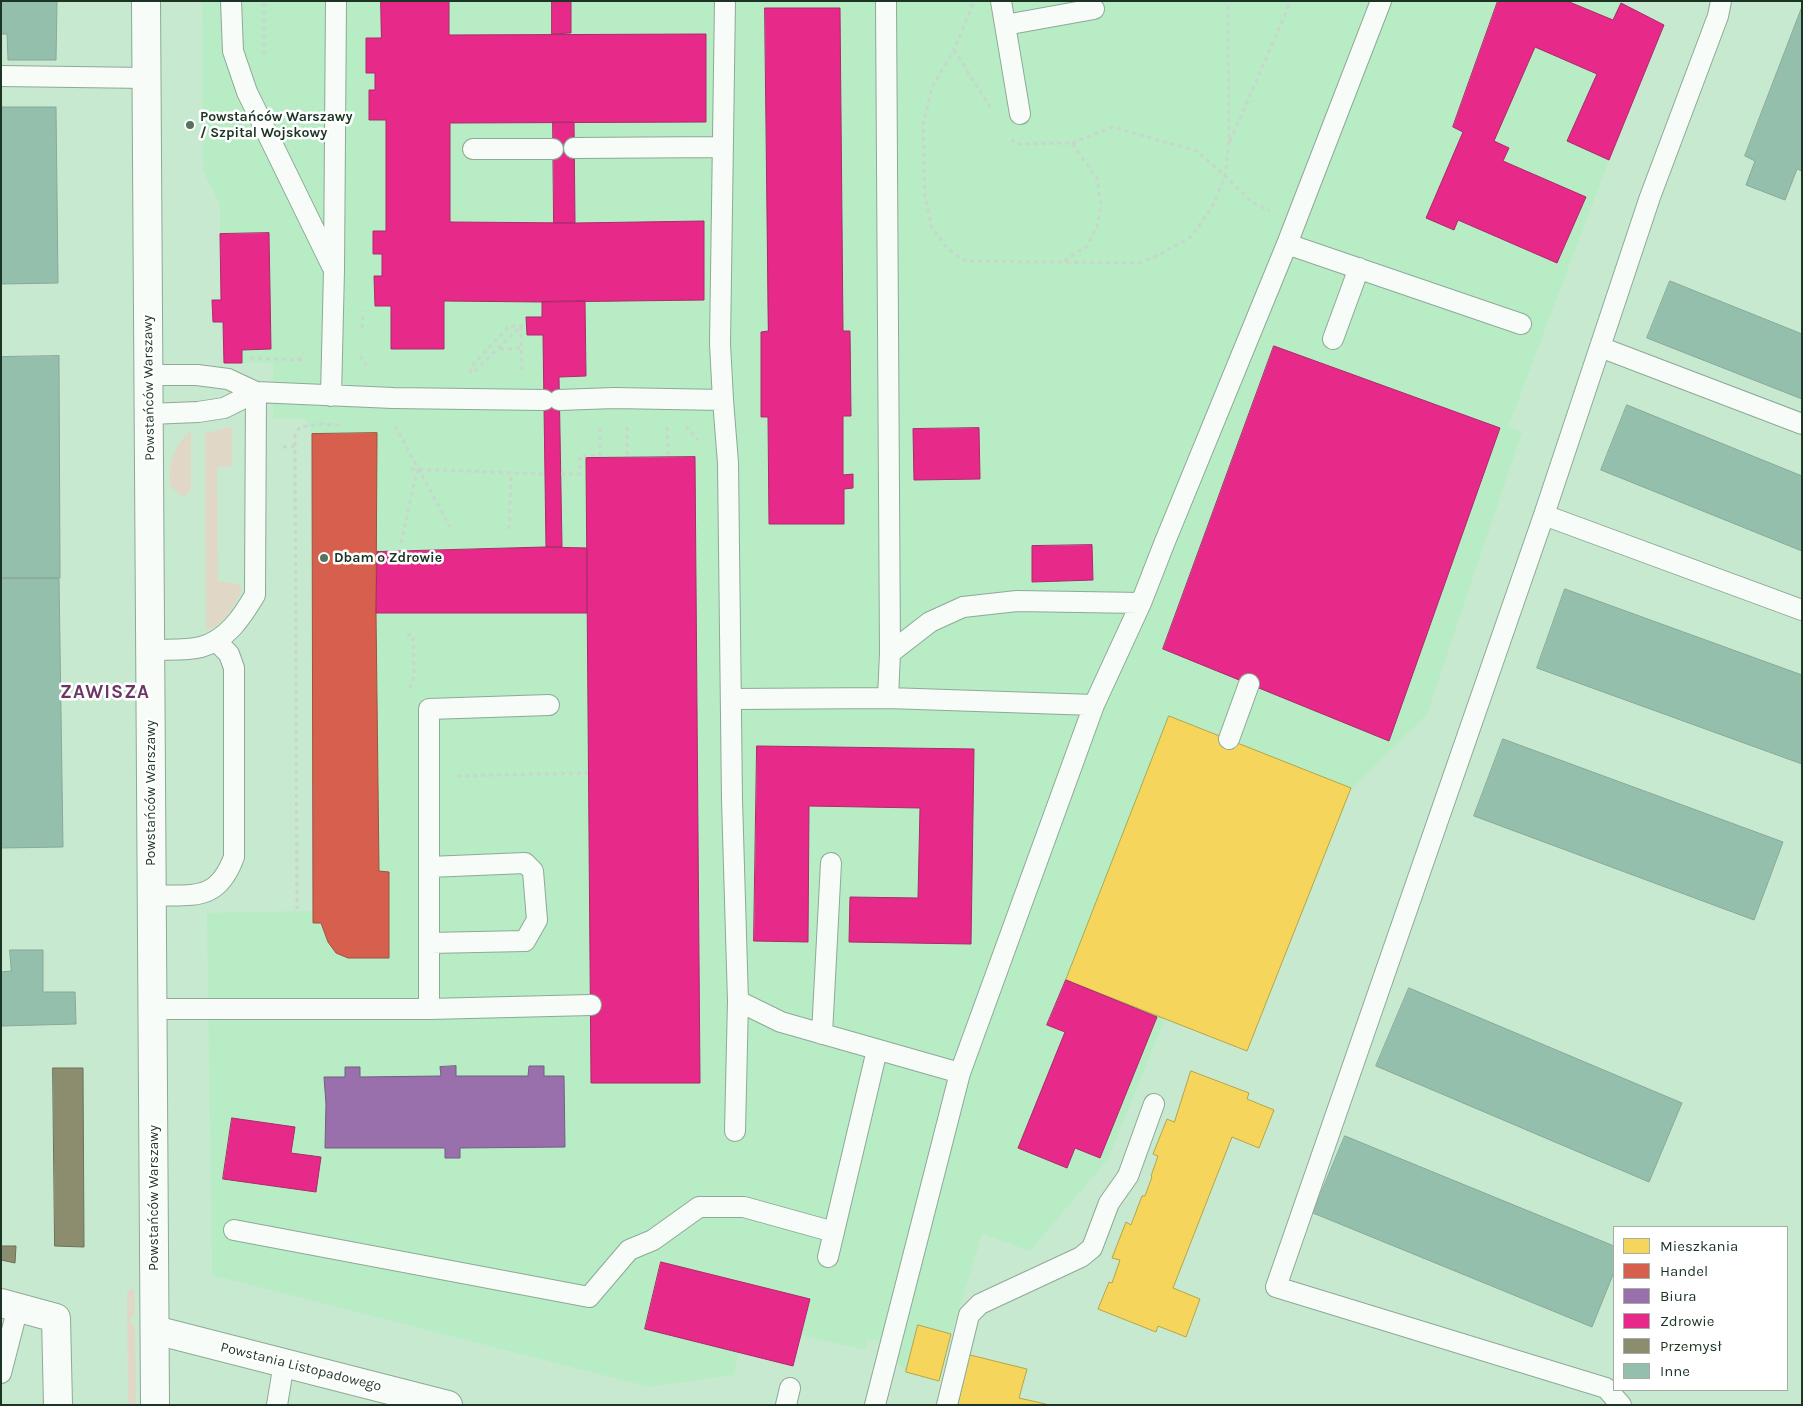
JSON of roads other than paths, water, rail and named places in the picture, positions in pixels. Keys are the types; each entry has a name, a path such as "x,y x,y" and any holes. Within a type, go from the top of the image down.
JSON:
{"street":[{"name":"Powstańców Warszawy","path":"146,1 155,1405"},
{"path":"10,1305 56,1318 58,1405"},
{"name":"Powstania Listopadowego","path":"154,1330 448,1405"}],"lane":[{"path":"231,1 233,51 247,92 334,270"},
{"path":"331,396 336,1"},
{"path":"725,1 720,344 728,463 732,800 738,1001 735,1131"},
{"path":"886,1 890,653 888,698"},
{"path":"1001,1 1020,114"},
{"path":"875,1405 960,1074 1094,705 1141,603 1287,244 1382,1"},
{"path":"1621,1405 1606,1388 1276,1287 1544,515 1650,197 1718,6"},
{"path":"1005,25 1094,9"},
{"path":"1,76 147,78"},
{"path":"574,148 722,146"},
{"path":"473,149 553,149"},
{"path":"1287,244 1521,324"},
{"path":"1333,339 1359,268"},
{"path":"1600,347 1802,424"},
{"path":"148,375 197,375 228,379 256,392 331,396 551,400 614,398 723,400"},
{"path":"149,414 198,412 224,408 256,392"},
{"path":"150,650 199,647 216,641 242,618 256,595 256,392"},
{"path":"1544,515 1802,610"},
{"path":"890,653 930,622 963,607 1017,602 1141,603"},
{"path":"152,896 200,894 215,888 228,874 234,857 234,668 229,654 216,641"},
{"path":"1229,739 1249,684"},
{"path":"732,699 888,698 1094,705"},
{"path":"429,1009 429,709 549,705"},
{"path":"822,1034 831,862"},
{"path":"429,867 525,863 533,871 537,920 525,941 429,943"},
{"path":"738,1001 781,1022 960,1074"},
{"path":"153,1009 429,1009 590,1005"},
{"path":"828,1257 877,1050"},
{"path":"947,1405 969,1315 980,1304 1081,1257 1092,1248 1109,1203 1128,1176 1154,1104"},
{"path":"234,1230 589,1297 629,1250 653,1240 699,1207 744,1207 834,1232"},
{"path":"1,1373 10,1305"},
{"path":"277,1405 284,1363"}],"place":[{"name":"Powstańców Warszawy / Szpital Wojskowy","path":"190,125"},
{"name":"Dbam o Zdrowie","path":"324,558"}],"district":[{"name":"ZAWISZA","path":"105,693"}]}
